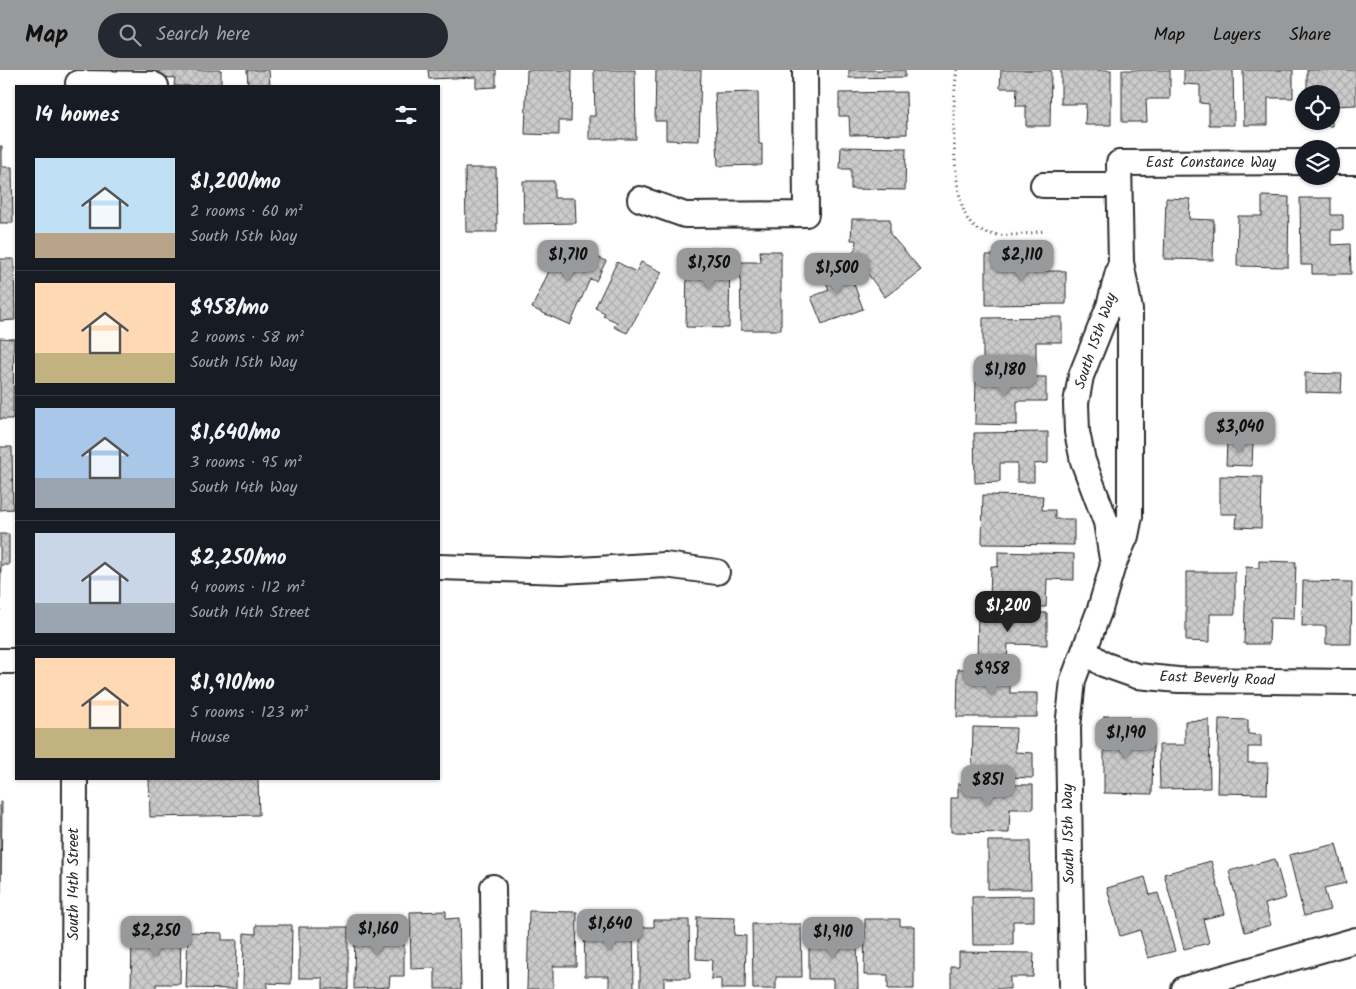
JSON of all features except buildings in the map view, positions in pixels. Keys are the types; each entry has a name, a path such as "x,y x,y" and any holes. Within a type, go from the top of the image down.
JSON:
{"street":[{"path":"640,200 685,215 806,214 805,70"},
{"path":"78,80 154,85"},
{"path":"1340,162 1356,162"},
{"name":"East Constance Way","path":"1043,185 1119,174 1295,163"},
{"name":"South 15th Way","path":"1072,989 1068,727 1073,680 1085,651 1113,566 1126,536 1130,516 1130,310 1120,262 1119,174"},
{"name":"South 15th Way","path":"1113,566 1106,522 1083,460 1077,432 1076,403 1081,376 1109,306 1120,262"},
{"path":"440,568 562,571 665,565 717,572"},
{"name":"East Beverly Road","path":"1085,651 1103,664 1146,676 1178,680 1356,682"},
{"path":"0,661 15,661"},
{"name":"South 14th Street","path":"74,989 75,780"},
{"path":"493,887 494,989"},
{"path":"1184,989 1356,940"}],"path":[{"path":"958,70 954,87 956,160 958,196 965,217 974,227 986,232 1015,236 1044,231"}]}
